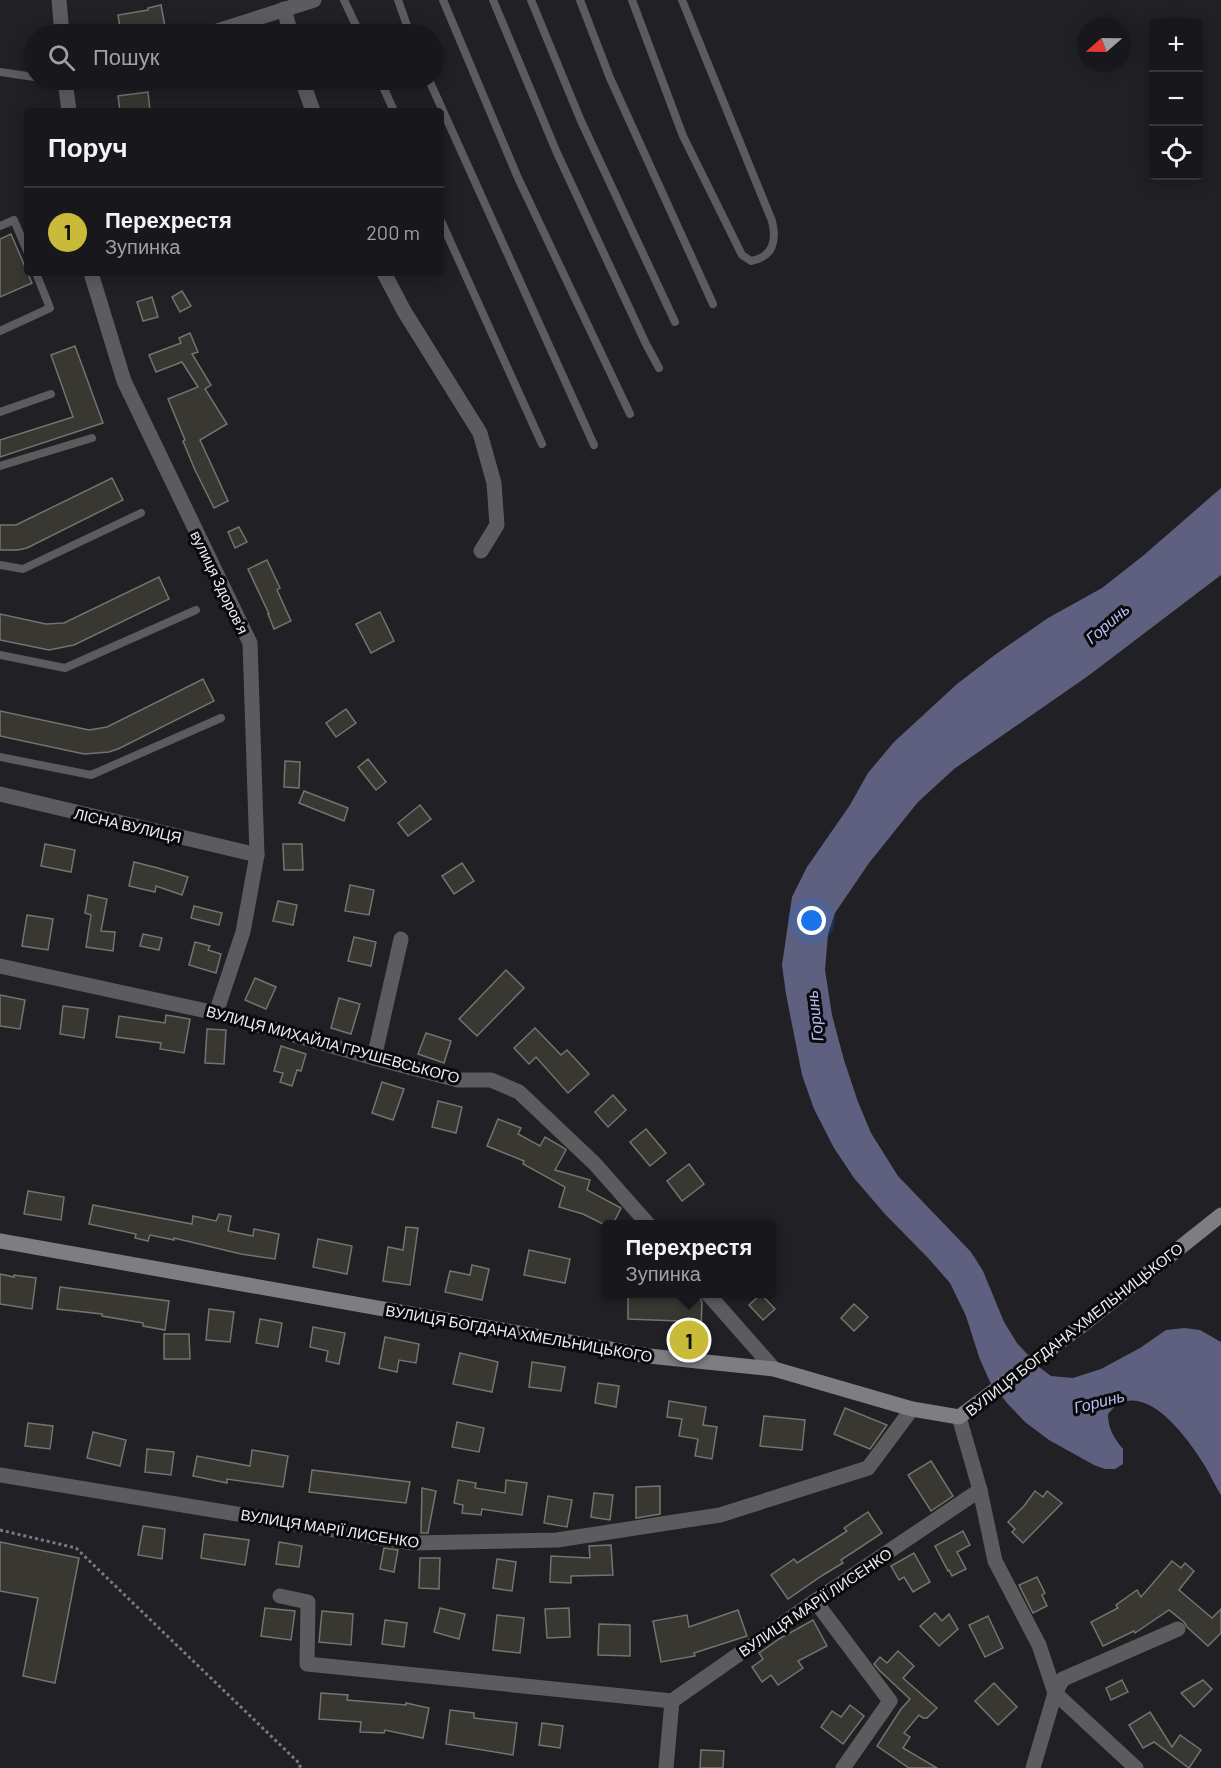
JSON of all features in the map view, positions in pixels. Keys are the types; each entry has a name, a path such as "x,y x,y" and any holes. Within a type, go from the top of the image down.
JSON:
{"street":[{"path":"60,0 61,24"},
{"path":"238,24 314,0"},
{"path":"284,9 288,24"},
{"path":"65,90 68,108"},
{"path":"306,90 312,108"},
{"name":"вулиця Здоровʼя","path":"92,276 124,381 249,643 257,855 243,932 216,1013"},
{"path":"386,276 404,311 480,433 494,483 497,525 481,551"},
{"name":"ЛІСНА ВУЛИЦЯ","path":"0,794 257,855"},
{"path":"374,1058 401,939"},
{"name":"ВУЛИЦЯ МИХАЙЛА ГРУШЕВСЬКОГО","path":"0,966 216,1013 458,1080 491,1080 519,1092 595,1164 644,1220"},
{"name":"ВУЛИЦЯ БОГДАНА ХМЕЛЬНИЦЬКОГО","path":"0,1240 649,1356 774,1369 912,1409 959,1417 1085,1323 1221,1215"},
{"path":"712,1298 774,1369"},
{"name":"ВУЛИЦЯ МАРІЇ ЛИСЕНКО","path":"0,1474 413,1543 557,1540 720,1515 868,1468 912,1409"},
{"path":"959,1417 980,1490 994,1561 1039,1645 1054,1693 1136,1768"},
{"name":"ВУЛИЦЯ МАРІЇ ЛИСЕНКО","path":"672,1701 980,1490"},
{"path":"280,1596 308,1602 307,1664 672,1701 666,1768"},
{"path":"815,1601 890,1701 843,1768"},
{"path":"1033,1768 1054,1693 1063,1679 1178,1629"}],"lane":[{"path":"344,0 355,24"},
{"path":"398,0 406,24"},
{"path":"443,0 518,178 630,414"},
{"path":"493,0 557,153 659,368"},
{"path":"531,0 581,121 675,322"},
{"path":"580,0 610,78 713,304"},
{"path":"632,0 683,136 742,255 751,261 760,259 769,253 775,233 772,221 682,0"},
{"path":"0,72 24,76"},
{"path":"385,90 393,108"},
{"path":"434,90 442,108"},
{"path":"444,113 594,445"},
{"path":"0,226 14,220 24,245"},
{"path":"444,228 542,444"},
{"path":"0,331 50,308 37,276"},
{"path":"0,412 51,394"},
{"path":"0,466 92,438"},
{"path":"0,565 23,569 141,513"},
{"path":"0,656 65,668 196,610"},
{"path":"0,757 92,775 221,718"}],"path":[{"path":"0,1530 76,1548 300,1764 300,1768"}],"water":[{"name":"Горинь","path":"1221,488 1221,575 1088,676 954,769 918,802 869,863 835,913 828,934 825,970 832,1015 844,1060 871,1133 898,1176 971,1252 983,1271 1004,1322 1017,1343 1039,1367 1051,1376 1073,1378 1101,1369 1140,1348 1166,1330 1185,1328 1200,1330 1221,1342 1221,1495 1205,1466 1180,1431 1157,1409 1144,1403 1131,1401 1118,1404 1108,1414 1112,1433 1123,1449 1123,1464 1115,1469 1105,1469 1049,1440 1025,1422 1007,1403 990,1382 966,1316 950,1283 884,1213 854,1178 834,1148 814,1109 802,1075 782,965 792,897 807,867 850,805 868,773 894,742 957,684 1048,618 1102,588"}],"building":[{"path":"161,5 165,24 119,24 118,15 148,10 148,8"},
{"path":"148,92 150,108 120,108 118,96"},
{"path":"11,234 24,264 24,276 29,276 32,283 0,297 0,239"},
{"path":"182,291 191,306 180,312 172,297"},
{"path":"152,297 158,317 143,321 137,302"},
{"path":"190,333 198,352 192,354 211,385 205,389 227,424 200,440 228,501 214,508 195,470 168,399 198,387 182,362 156,372 149,355 181,343 179,338"},
{"path":"75,346 103,423 0,457 0,440 73,417 51,355"},
{"path":"112,478 123,500 27,548 0,550 0,525 16,525"},
{"path":"239,527 247,542 235,548 228,532"},
{"path":"267,560 280,588 277,590 291,621 274,629 248,569"},
{"path":"159,577 169,599 74,645 49,650 0,640 0,614 46,624 64,623"},
{"path":"380,612 394,641 371,653 356,624"},
{"path":"203,679 214,701 109,752 84,754 0,736 0,711 89,730 107,727"},
{"path":"346,709 356,723 336,737 326,723"},
{"path":"368,759 386,782 376,790 358,767"},
{"path":"285,761 300,762 299,788 284,787"},
{"path":"304,791 348,808 344,821 299,803"},
{"path":"420,805 431,819 408,836 398,823"},
{"path":"45,844 75,850 71,872 41,866"},
{"path":"283,844 302,844 303,870 284,870"},
{"path":"134,862 188,877 182,895 156,886 155,892 129,886"},
{"path":"462,863 474,881 454,894 442,876"},
{"path":"350,885 374,890 369,915 345,911"},
{"path":"88,895 107,899 101,931 115,932 113,951 86,947 91,915 85,913"},
{"path":"278,901 297,905 293,925 273,921"},
{"path":"194,906 222,913 219,925 191,918"},
{"path":"27,915 53,919 48,950 22,946"},
{"path":"143,934 162,938 159,950 140,946"},
{"path":"354,937 376,942 371,966 348,961"},
{"path":"195,942 210,946 208,950 221,954 216,973 189,965"},
{"path":"506,970 524,988 477,1036 459,1019"},
{"path":"255,978 276,987 266,1009 245,1000"},
{"path":"0,995 25,1000 20,1029 0,1026"},
{"path":"339,998 360,1004 351,1034 331,1028"},
{"path":"63,1006 88,1009 84,1038 60,1034"},
{"path":"166,1015 190,1019 184,1053 160,1049 161,1043 116,1037 119,1016 165,1023"},
{"path":"535,1028 561,1055 567,1050 589,1074 568,1093 536,1057 529,1064 514,1048"},
{"path":"207,1029 226,1030 224,1064 205,1063"},
{"path":"426,1033 451,1041 444,1063 418,1054"},
{"path":"281,1046 306,1054 301,1071 297,1070 292,1086 280,1082 283,1073 274,1071"},
{"path":"382,1082 404,1089 393,1120 372,1113"},
{"path":"613,1095 626,1110 608,1127 595,1112"},
{"path":"438,1101 462,1107 456,1133 432,1127"},
{"path":"498,1119 521,1128 518,1134 540,1146 545,1137 566,1150 555,1170 590,1180 587,1190 621,1208 615,1220 602,1220 602,1224 583,1214 559,1207 565,1187 523,1164 524,1161 487,1146"},
{"path":"646,1129 666,1153 650,1166 630,1142"},
{"path":"689,1164 704,1184 682,1201 667,1181"},
{"path":"28,1191 64,1197 61,1220 24,1214"},
{"path":"93,1205 192,1224 193,1216 216,1221 219,1214 231,1216 228,1231 253,1236 254,1229 279,1234 275,1259 241,1254 174,1238 174,1240 150,1235 148,1241 135,1238 136,1234 89,1224"},
{"path":"406,1227 418,1228 410,1285 383,1281 388,1247 403,1250"},
{"path":"318,1239 352,1246 347,1274 313,1267"},
{"path":"529,1250 570,1259 565,1283 524,1275"},
{"path":"472,1265 489,1269 482,1300 445,1292 450,1271 470,1275"},
{"path":"0,1274 36,1278 32,1309 0,1304"},
{"path":"60,1287 169,1301 165,1330 143,1326 143,1323 102,1316 102,1314 57,1309"},
{"path":"628,1298 700,1298 702,1302 701,1331 679,1330 679,1321 628,1319"},
{"path":"757,1298 765,1298 775,1309 763,1320 749,1305"},
{"path":"854,1304 868,1317 854,1331 841,1318"},
{"path":"209,1309 234,1312 230,1342 206,1340"},
{"path":"260,1319 282,1323 278,1347 256,1343"},
{"path":"313,1327 345,1333 339,1364 326,1361 328,1351 310,1347"},
{"path":"164,1334 189,1334 190,1359 164,1359"},
{"path":"385,1337 419,1344 416,1363 399,1360 397,1372 379,1368"},
{"path":"460,1353 498,1362 492,1392 453,1384"},
{"path":"532,1362 565,1367 561,1391 529,1387"},
{"path":"598,1383 619,1386 616,1407 595,1403"},
{"path":"669,1401 706,1407 703,1425 717,1427 712,1459 695,1456 698,1439 679,1436 682,1419 667,1417"},
{"path":"845,1408 887,1425 870,1449 834,1434"},
{"path":"764,1416 805,1420 802,1450 760,1446"},
{"path":"457,1422 484,1428 479,1452 452,1447"},
{"path":"28,1423 53,1426 50,1449 25,1446"},
{"path":"93,1432 126,1440 120,1466 87,1458"},
{"path":"147,1449 174,1452 171,1475 145,1472"},
{"path":"252,1450 288,1456 283,1487 227,1479 227,1483 193,1476 197,1456 250,1466"},
{"path":"931,1461 953,1496 931,1511 908,1475"},
{"path":"312,1470 410,1482 406,1503 309,1492"},
{"path":"458,1480 476,1483 475,1488 505,1493 506,1480 527,1483 522,1515 482,1509 481,1515 462,1513 463,1505 454,1503"},
{"path":"660,1486 660,1514 636,1518 636,1487"},
{"path":"422,1488 436,1491 428,1533 421,1533"},
{"path":"1035,1491 1043,1497 1047,1491 1062,1503 1023,1543 1012,1532 1015,1529 1008,1522"},
{"path":"594,1493 613,1495 610,1520 591,1517"},
{"path":"548,1496 572,1500 567,1527 544,1523"},
{"path":"868,1512 882,1533 841,1560 843,1563 788,1599 771,1575 794,1559 797,1563 847,1531 844,1528"},
{"path":"143,1526 165,1529 162,1559 138,1555"},
{"path":"963,1531 970,1545 957,1552 966,1569 952,1576 935,1546"},
{"path":"204,1534 249,1540 245,1565 201,1558"},
{"path":"0,1542 79,1558 55,1683 23,1676 38,1598 0,1591"},
{"path":"279,1542 302,1546 299,1567 276,1564"},
{"path":"611,1545 613,1575 571,1576 571,1583 550,1582 551,1556 590,1558 589,1546"},
{"path":"384,1548 398,1550 394,1572 380,1569"},
{"path":"914,1553 930,1582 913,1592 904,1577 899,1580 891,1566"},
{"path":"420,1558 440,1558 439,1589 419,1588"},
{"path":"497,1559 516,1562 512,1591 493,1588"},
{"path":"1172,1561 1181,1568 1185,1563 1194,1571 1179,1590 1212,1618 1221,1609 1221,1633 1208,1646 1169,1610 1135,1633 1134,1631 1103,1646 1091,1622 1118,1608 1116,1605 1137,1590 1141,1597"},
{"path":"1037,1577 1045,1593 1042,1595 1047,1606 1033,1613 1019,1585"},
{"path":"265,1608 295,1611 291,1640 261,1636"},
{"path":"440,1608 465,1614 459,1639 434,1632"},
{"path":"569,1608 570,1637 547,1638 545,1609"},
{"path":"738,1610 747,1636 694,1653 695,1656 661,1662 653,1621 687,1615 689,1627"},
{"path":"322,1611 353,1614 351,1645 319,1642"},
{"path":"935,1613 942,1621 949,1614 958,1629 939,1646 920,1626"},
{"path":"497,1615 524,1618 520,1653 493,1650"},
{"path":"988,1616 1003,1648 985,1657 969,1625"},
{"path":"385,1620 407,1623 404,1647 382,1644"},
{"path":"813,1620 827,1646 798,1661 803,1668 778,1685 771,1675 762,1682 752,1667 763,1659 759,1653"},
{"path":"599,1624 630,1625 630,1656 598,1655"},
{"path":"898,1651 914,1666 903,1678 937,1708 927,1718 919,1715 904,1733 910,1737 903,1748 937,1768 909,1768 877,1746 910,1699 874,1664 880,1657 887,1663"},
{"path":"1122,1680 1128,1692 1111,1700 1106,1688"},
{"path":"1203,1680 1212,1689 1194,1707 1181,1693"},
{"path":"994,1683 1017,1707 998,1725 975,1701"},
{"path":"321,1693 348,1695 347,1700 406,1705 406,1703 429,1708 423,1738 385,1730 384,1733 360,1732 361,1722 319,1719"},
{"path":"850,1705 864,1716 843,1744 821,1727 832,1711 841,1717"},
{"path":"450,1710 474,1713 474,1718 517,1723 513,1755 446,1744"},
{"path":"1150,1712 1172,1747 1180,1735 1201,1750 1189,1768 1154,1742 1143,1748 1129,1725"},
{"path":"542,1723 563,1726 560,1748 539,1745"},
{"path":"701,1750 724,1751 723,1768 700,1768"}],"place":[{"name":"Перехрестя","path":"689,1340"}]}
